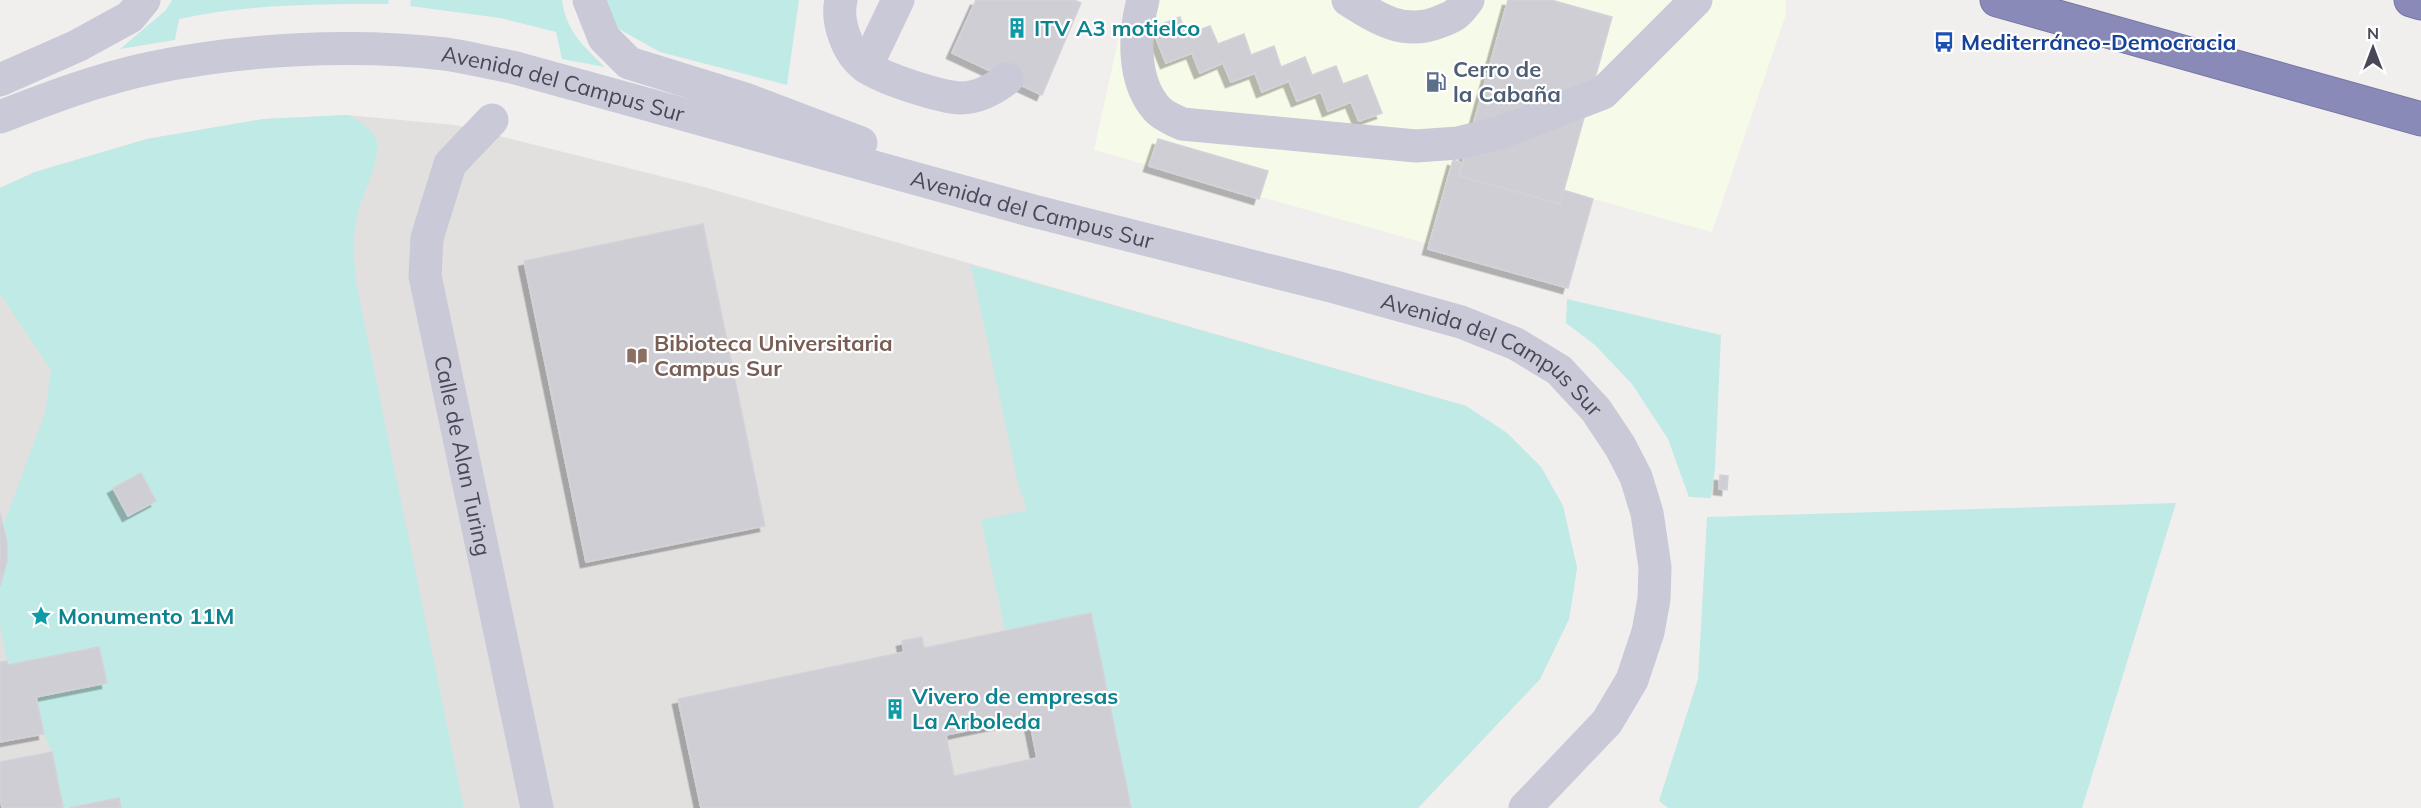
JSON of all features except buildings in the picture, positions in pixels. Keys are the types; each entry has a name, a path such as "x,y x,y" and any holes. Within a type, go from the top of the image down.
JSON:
{"highway":[{"path":"1997,0 2421,119"},
{"path":"2411,0 2421,3"}],"street":[{"path":"0,80 77,46 130,17 144,0"},
{"path":"589,0 604,39 629,63 786,113 1033,211"},
{"path":"841,0 843,30 852,52 866,67 922,91 963,98 992,91 1007,79"},
{"path":"866,67 898,0"},
{"path":"1143,0 1137,58 1146,94 1159,111 1182,124 1416,146 1458,144 1502,132 1603,93 1696,0"},
{"path":"1348,0 1370,14 1403,28 1426,27 1458,14 1468,0"},
{"name":"Avenida del Campus Sur","path":"0,117 58,94 138,71 227,55 305,50 436,54 512,67 1033,211 1335,287 1461,322 1516,344 1559,370 1596,410 1620,446 1636,477 1647,513 1655,567 1654,599 1648,632 1632,680 1607,722 1526,808"},
{"name":"Calle de Alan Turing","path":"492,120 450,164 427,238 425,276 537,808"}],"shaded area":[{"path":"172,0 389,0 388,4 283,6 205,14 179,19 175,40 120,49 166,10"},
{"path":"411,0 562,0 567,21 577,38 605,67 562,59 556,32 500,18 410,6"},
{"path":"605,0 799,0 787,85 660,52 617,28"},
{"name":"Cerro de la Cabaña","path":"1127,0 1786,0 1786,14 1712,232 1593,199 1568,288 1421,242 1094,150"},
{"path":"347,115 455,125 704,187 1466,406 1507,433 1541,467 1563,506 1577,568 1569,619 1540,679 1418,808 0,808 0,188 35,172 147,139 264,119"},
{"path":"347,115 369,129 377,142 374,168 356,222 354,248 356,282 464,808 121,808 119,798 63,808 52,752 44,734 36,697 107,683 99,647 8,665 0,626 0,586 7,561 4,523 45,413 51,370 0,294 0,188 35,172 147,139 264,119"},
{"path":"971,265 1466,406 1507,433 1541,467 1563,506 1577,568 1569,619 1540,679 1418,808 1131,808 1091,613 1005,630 981,520 1027,510 1019,487"},
{"path":"1567,299 1721,335 1715,468 1711,498 1689,497 1668,439 1632,384 1595,345 1566,323"},
{"path":"2176,503 2082,808 1668,808 1659,801 1698,679 1707,517"}],"place":[{"name":"ITV A3 motielco","path":"1017,28"},
{"name":"Mediterráneo-Democracia","path":"1944,42"},
{"name":"Cerro de la Cabaña","path":"1436,82"},
{"name":"Bibioteca Universitaria Campus Sur","path":"637,356"},
{"name":"Monumento 11M","path":"41,616"},
{"name":"Vivero de empresas La Arboleda","path":"895,709"}]}
